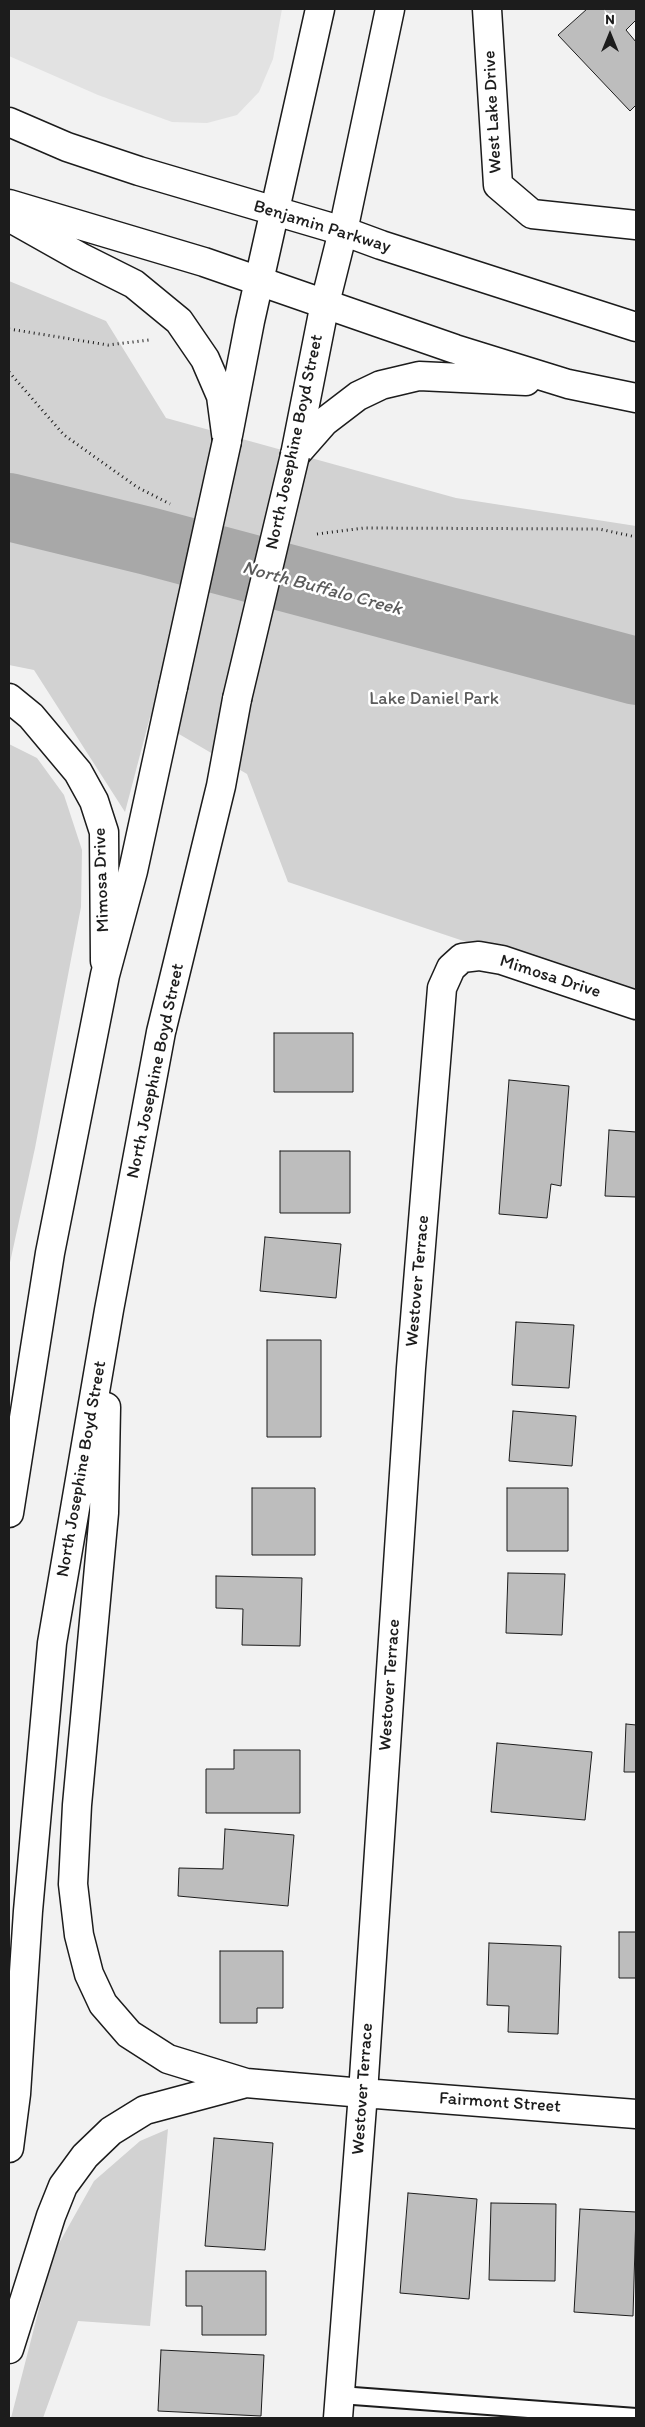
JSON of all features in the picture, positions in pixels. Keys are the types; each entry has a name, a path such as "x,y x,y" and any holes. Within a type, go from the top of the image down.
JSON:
{"main road":[{"path":"9,1513 50,1253 105,975 133,871 227,441 259,280 320,9"},
{"name":"North Josephine Boyd Street","path":"9,2148 16,2094 28,1911 52,1643 109,1310 161,1032 220,786 237,699 295,455 325,303 343,231 390,9"},
{"name":"West Lake Drive","path":"487,9 498,185 532,214 636,225"},
{"name":"Benjamin Parkway","path":"9,122 67,147 343,231 636,327"},
{"path":"9,204 259,280 455,349 568,384 636,398"},
{"path":"9,217 80,257 134,284 179,321 205,359 221,396 227,441"},
{"path":"295,455 324,422 358,396 381,385 418,376 568,384"},
{"name":"Mimosa Drive","path":"9,698 31,716 78,772 94,801 104,832 105,975"},
{"name":"Mimosa Drive","path":"462,958 479,956 502,960 636,1005"},
{"name":"Westover Terrace","path":"339,2406 363,2093 410,1378 442,988 451,968 462,958"},
{"path":"109,1310 104,1513 76,1825 73,1884 79,1935 89,1974 103,2004 129,2034 168,2059 246,2083"},
{"path":"9,2349 51,2216 63,2186 85,2156 111,2131 145,2110 246,2083"},
{"name":"Fairmont Street","path":"246,2083 636,2114"}],"lane":[{"path":"339,2406 636,2417"}],"path":[{"path":"9,329 108,345 157,337"},
{"path":"9,372 64,435 137,487 170,504"},
{"path":"317,534 364,528 599,529 636,537"}],"shaded area":[{"path":"9,9 282,9 273,59 259,92 237,115 207,123 172,122 98,95 9,56"}],"green space":[{"name":"Lake Daniel Park","path":"9,281 106,321 166,418 456,498 636,526 636,999 288,882 247,774 150,717 125,812 34,670 9,665"},
{"path":"9,744 37,758 64,795 82,850 81,907 35,1148 9,1267"},
{"path":"168,2129 150,2326 78,2321 43,2418 11,2418 53,2254 94,2181 140,2141"}],"building":[{"path":"587,9 636,9 636,20 626,30 636,42 636,105 630,111 558,35"},
{"path":"274,1033 353,1033 353,1092 274,1092"},
{"path":"509,1080 569,1086 561,1186 551,1184 547,1218 499,1214"},
{"path":"609,1130 636,1132 636,1197 605,1196"},
{"path":"280,1151 350,1151 350,1213 280,1213"},
{"path":"265,1237 341,1244 336,1298 260,1291"},
{"path":"516,1322 574,1325 569,1388 512,1385"},
{"path":"267,1340 321,1340 321,1437 267,1437"},
{"path":"513,1411 576,1416 572,1466 509,1461"},
{"path":"252,1488 315,1488 315,1555 252,1555"},
{"path":"507,1488 568,1488 568,1551 507,1551"},
{"path":"508,1573 565,1574 562,1635 506,1633"},
{"path":"216,1576 302,1578 300,1646 242,1645 243,1609 216,1608"},
{"path":"626,1724 636,1725 636,1772 624,1772"},
{"path":"497,1743 592,1752 585,1820 491,1812"},
{"path":"234,1750 300,1750 300,1813 206,1813 206,1769 234,1769"},
{"path":"225,1829 294,1835 288,1906 178,1896 179,1868 223,1869"},
{"path":"619,1932 636,1932 636,1978 619,1978"},
{"path":"489,1943 561,1946 558,2034 508,2032 509,2006 487,2005"},
{"path":"220,1951 283,1951 283,2008 257,2008 257,2023 220,2023"},
{"path":"214,2138 273,2143 265,2250 205,2246"},
{"path":"408,2193 477,2199 469,2299 400,2293"},
{"path":"491,2203 556,2204 555,2281 489,2280"},
{"path":"580,2209 636,2212 633,2316 574,2312"},
{"path":"186,2271 266,2271 266,2335 202,2335 202,2306 186,2306"},
{"path":"161,2350 264,2355 261,2416 158,2411"}],"waterway":[{"name":"North Buffalo Creek","path":"9,507 148,541 636,671"}]}
